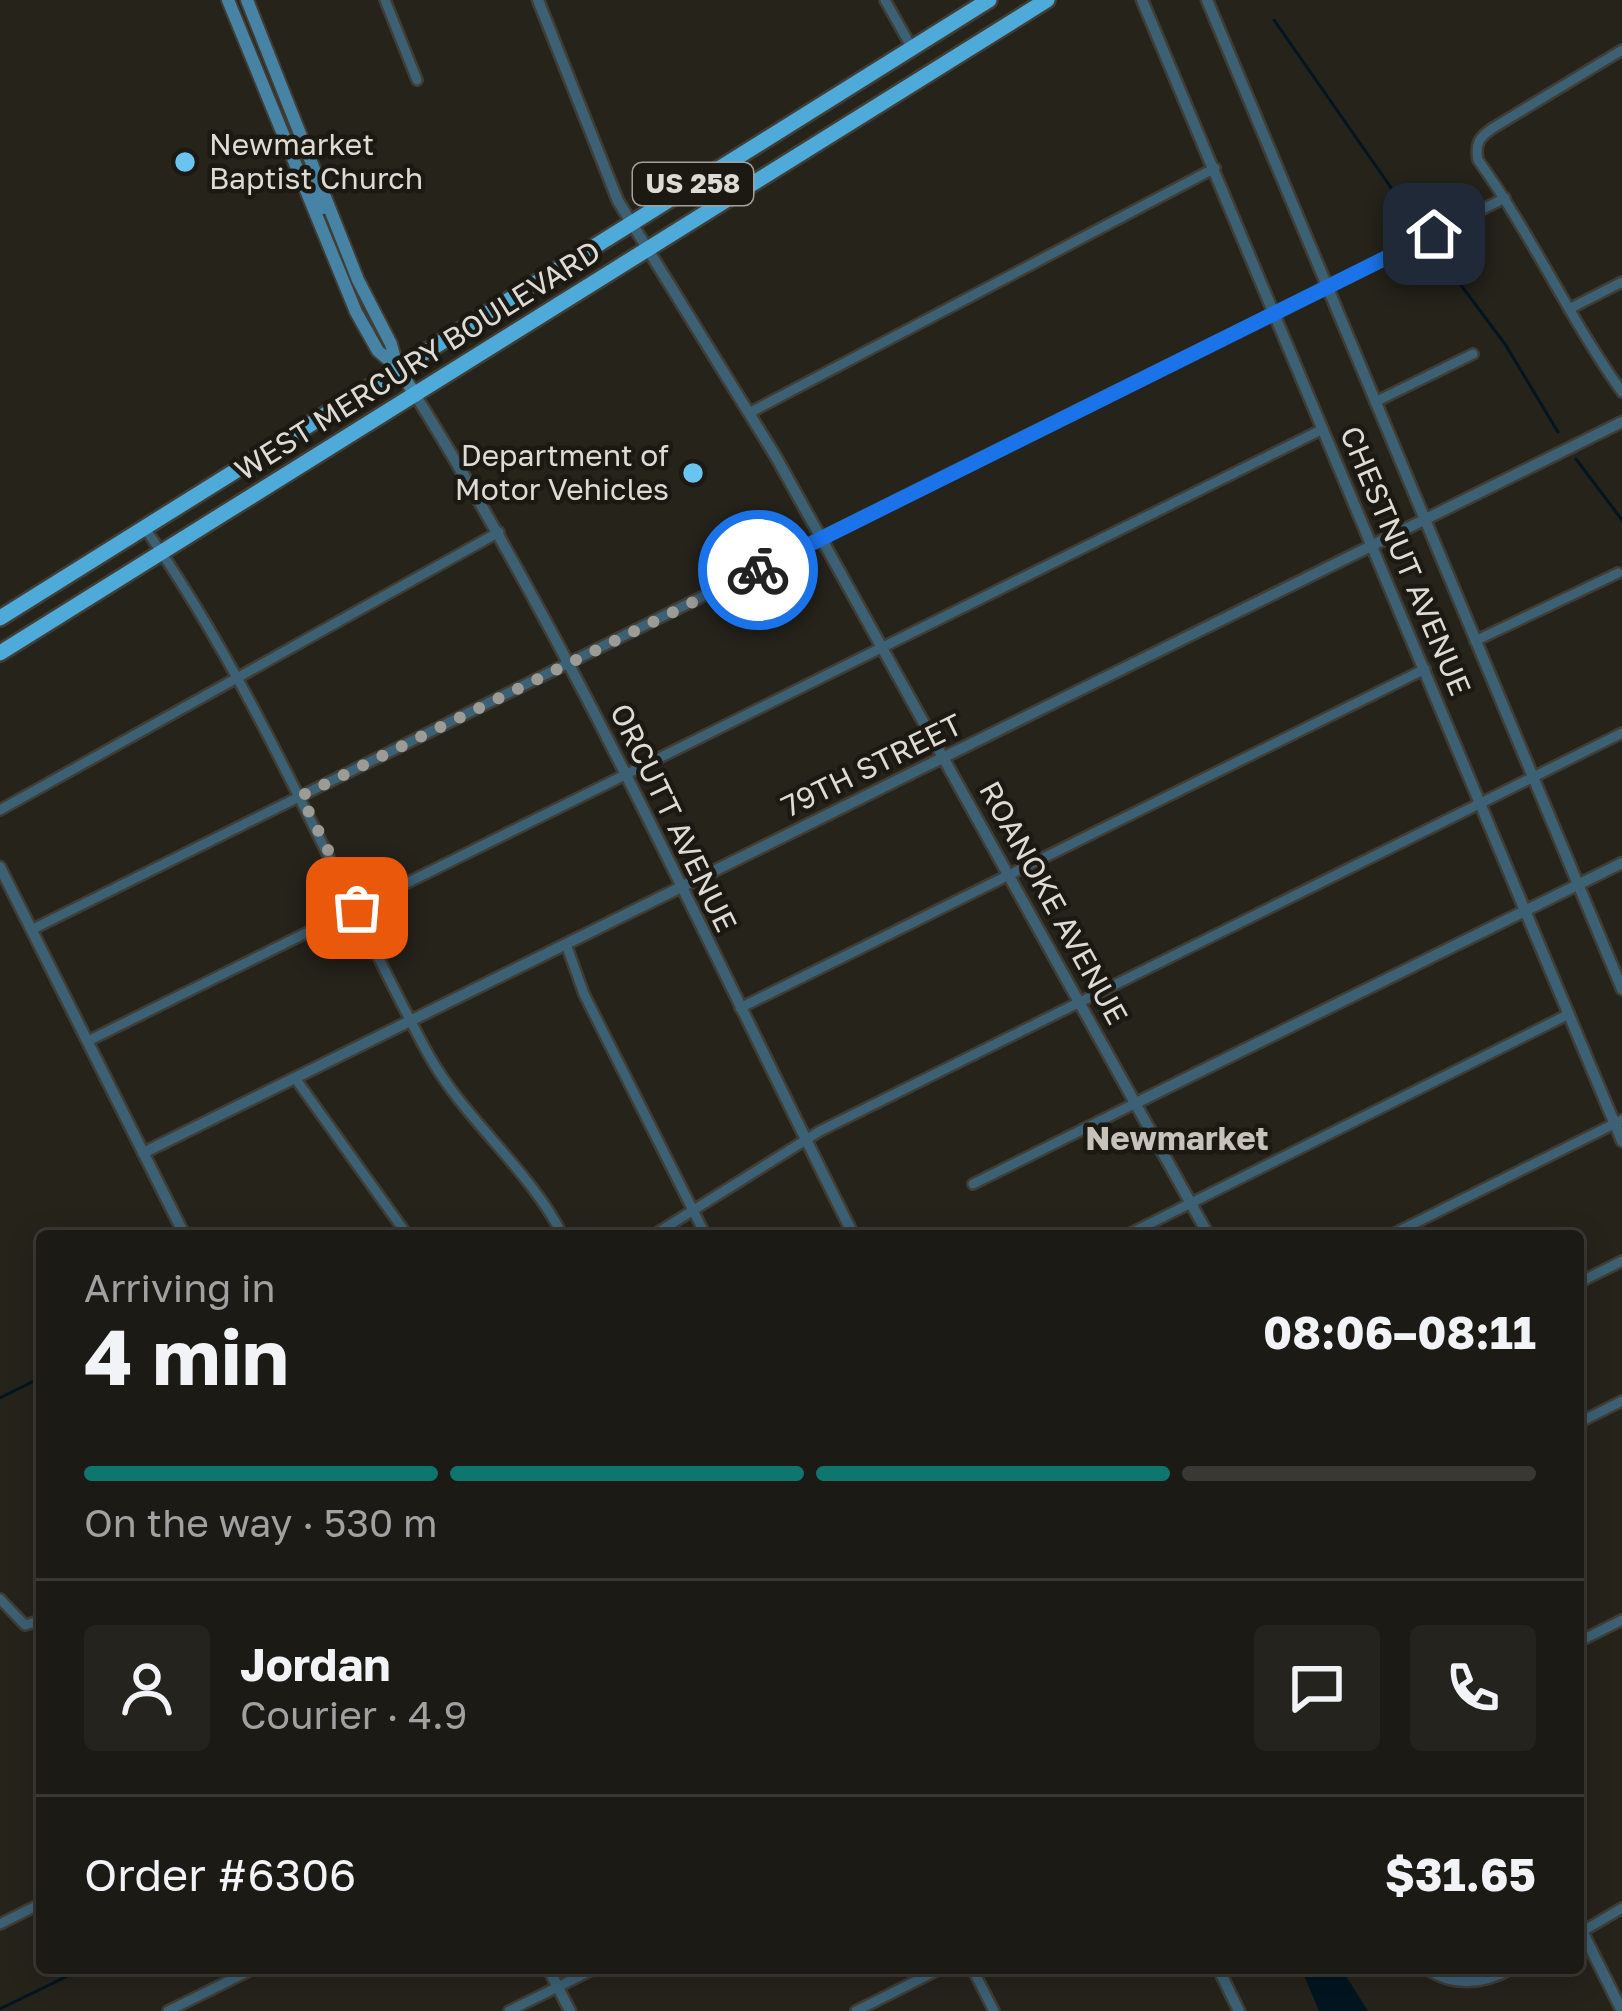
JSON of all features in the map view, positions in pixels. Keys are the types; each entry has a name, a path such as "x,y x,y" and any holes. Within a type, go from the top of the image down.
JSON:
{"highway":[{"name":"WEST MERCURY BOULEVARD","path":"0,618 988,0"},
{"name":"WEST MERCURY BOULEVARD","path":"0,653 1041,2"}],"main road":[{"name":"ORCUTT AVENUE","path":"228,0 356,312 378,351 398,368"},
{"name":"ORCUTT AVENUE","path":"247,0 358,280 416,396"},
{"path":"296,172 309,182 320,207 329,208"}],"street":[{"path":"386,0 417,80"},
{"name":"ROANOKE AVENUE","path":"538,0 611,186 631,224 749,412 884,646 1206,1230"},
{"path":"885,0 912,48"},
{"name":"CHESTNUT AVENUE","path":"1142,0 1618,1122 1622,1142"},
{"name":"CHESTNUT AVENUE","path":"1207,0 1622,989"},
{"path":"1622,50 1481,136 1476,147 1478,160 1539,250 1569,309 1622,392"},
{"path":"749,412 1215,168"},
{"path":"33,928 1505,198"},
{"path":"1569,309 1622,282"},
{"path":"1375,402 1473,354"},
{"name":"ORCUTT AVENUE","path":"416,396 499,532 570,662 851,1230"},
{"name":"79TH STREET","path":"143,1153 1622,422"},
{"path":"88,1041 1323,429"},
{"path":"144,527 237,677 411,1020 458,1100 538,1193 560,1230"},
{"path":"0,810 499,532"},
{"path":"1475,641 1618,573"},
{"path":"740,1008 1424,669"},
{"path":"661,1230 805,1138 1622,733"},
{"path":"973,1184 1622,863"},
{"path":"0,867 182,1230"},
{"path":"566,944 584,994 703,1230"},
{"path":"1137,1230 1569,1014"},
{"path":"295,1078 404,1230"},
{"path":"1401,1230 1618,1122"},
{"path":"1584,1280 1622,1261"},
{"path":"1584,1420 1622,1401"},
{"path":"0,1599 25,1625 36,1622"},
{"path":"1584,1639 1622,1620"},
{"path":"0,1924 36,1906"},
{"path":"1584,1927 1622,1908"},
{"path":"1584,1937 1622,2011"},
{"path":"168,2011 243,1974"},
{"path":"551,1974 570,2011"},
{"path":"509,2011 584,1974"},
{"path":"856,2011 931,1974"},
{"path":"975,1974 994,2011"},
{"path":"1221,1974 1239,2011"},
{"path":"1435,1974 1467,1982 1494,1974"}],"water":[{"path":"1304,1974 1345,1974 1368,2011 1319,2011"}],"waterway":[{"path":"1274,20 1415,222"},
{"path":"1434,249 1505,344 1558,432"},
{"path":"1576,459 1622,520"},
{"path":"0,1398 36,1380"},
{"path":"0,2009 72,1974"}],"way so far":[{"path":"357,908 301,796 758,570"}],"place":[{"name":"Newmarket Baptist Church","path":"185,162"},
{"name":"Department of Motor Vehicles","path":"693,473"}],"district":[{"name":"Newmarket","path":"1177,1138"}],"route":[{"path":"758,570 1434,234"}]}
